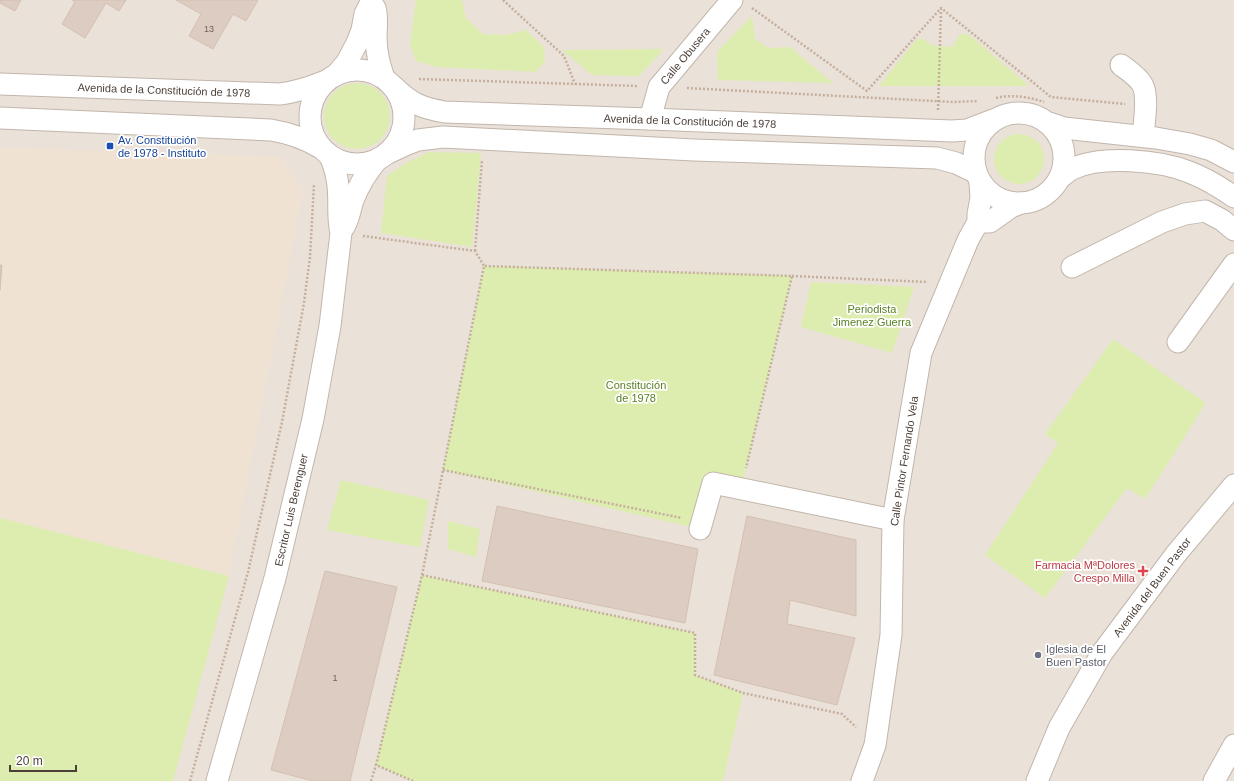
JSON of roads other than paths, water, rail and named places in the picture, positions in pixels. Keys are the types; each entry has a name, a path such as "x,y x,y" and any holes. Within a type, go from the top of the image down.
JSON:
{"street":[{"path":"325,152 314,137 310,125 312,101 318,90 332,78 346,62 357,43 362,30 365,14 372,0"},
{"path":"372,0 377,16 376,51 379,66 402,103 405,121 402,133 396,144 382,156"},
{"name":"Calle Obusera","path":"650,119 659,87 740,2"},
{"path":"1121,65 1143,84 1145,93 1146,108 1135,135"},
{"path":"332,78 349,70 361,70 373,72 389,82"},
{"name":"Avenida de la Constitución de 1978","path":"0,84 280,94 294,93 332,78"},
{"name":"Avenida de la Constitución de 1978","path":"389,82 404,98 429,109 445,112 952,131 967,130 993,120"},
{"path":"1021,203 1009,202 988,192 978,177 973,160 974,148 984,127 1004,114 1016,112 1028,113 1039,117 1050,114"},
{"path":"1050,114 1064,128 1135,135 1190,144 1211,150 1234,162"},
{"path":"1050,114 1062,143 1064,155 1060,178"},
{"path":"0,118 271,130 289,133 306,140 341,162 353,164 366,164 418,140 443,137 694,150 937,158 956,163 978,177"},
{"name":"Escritor Luis Berenguer","path":"216,781 275,578 313,419 330,326 341,233 338,220 338,186 334,167 325,152"},
{"name":"Escritor Luis Berenguer","path":"341,233 348,221 353,201 362,181 382,156"},
{"path":"978,222 990,222 1011,207 1021,203 1033,201 1044,196 1053,188 1060,178 1072,169 1091,163 1120,160 1157,163 1188,171 1234,197"},
{"name":"Calle Pintor Fernando Vela","path":"862,781 875,745 891,635 893,520 921,353 968,240 978,222 981,198 978,177"},
{"path":"1072,267 1162,222 1185,214 1205,211 1222,220 1234,230"},
{"path":"1178,342 1234,264"},
{"path":"701,526 713,483 893,520"},
{"name":"Avenida del Buen Pastor","path":"1037,781 1059,728 1102,653 1176,554 1234,485"},
{"path":"1214,781 1234,745"}],"place":[{"name":"Av. Constitución de 1978 - Instituto","path":"110,146"},
{"name":"Farmacia MªDolores Crespo Milla","path":"1143,571"},
{"name":"Iglesia de El Buen Pastor","path":"1038,655"}],"park label":[{"name":"Periodista Jimenez Guerra","path":"872,315"},
{"name":"Constitución de 1978","path":"636,391"}]}
